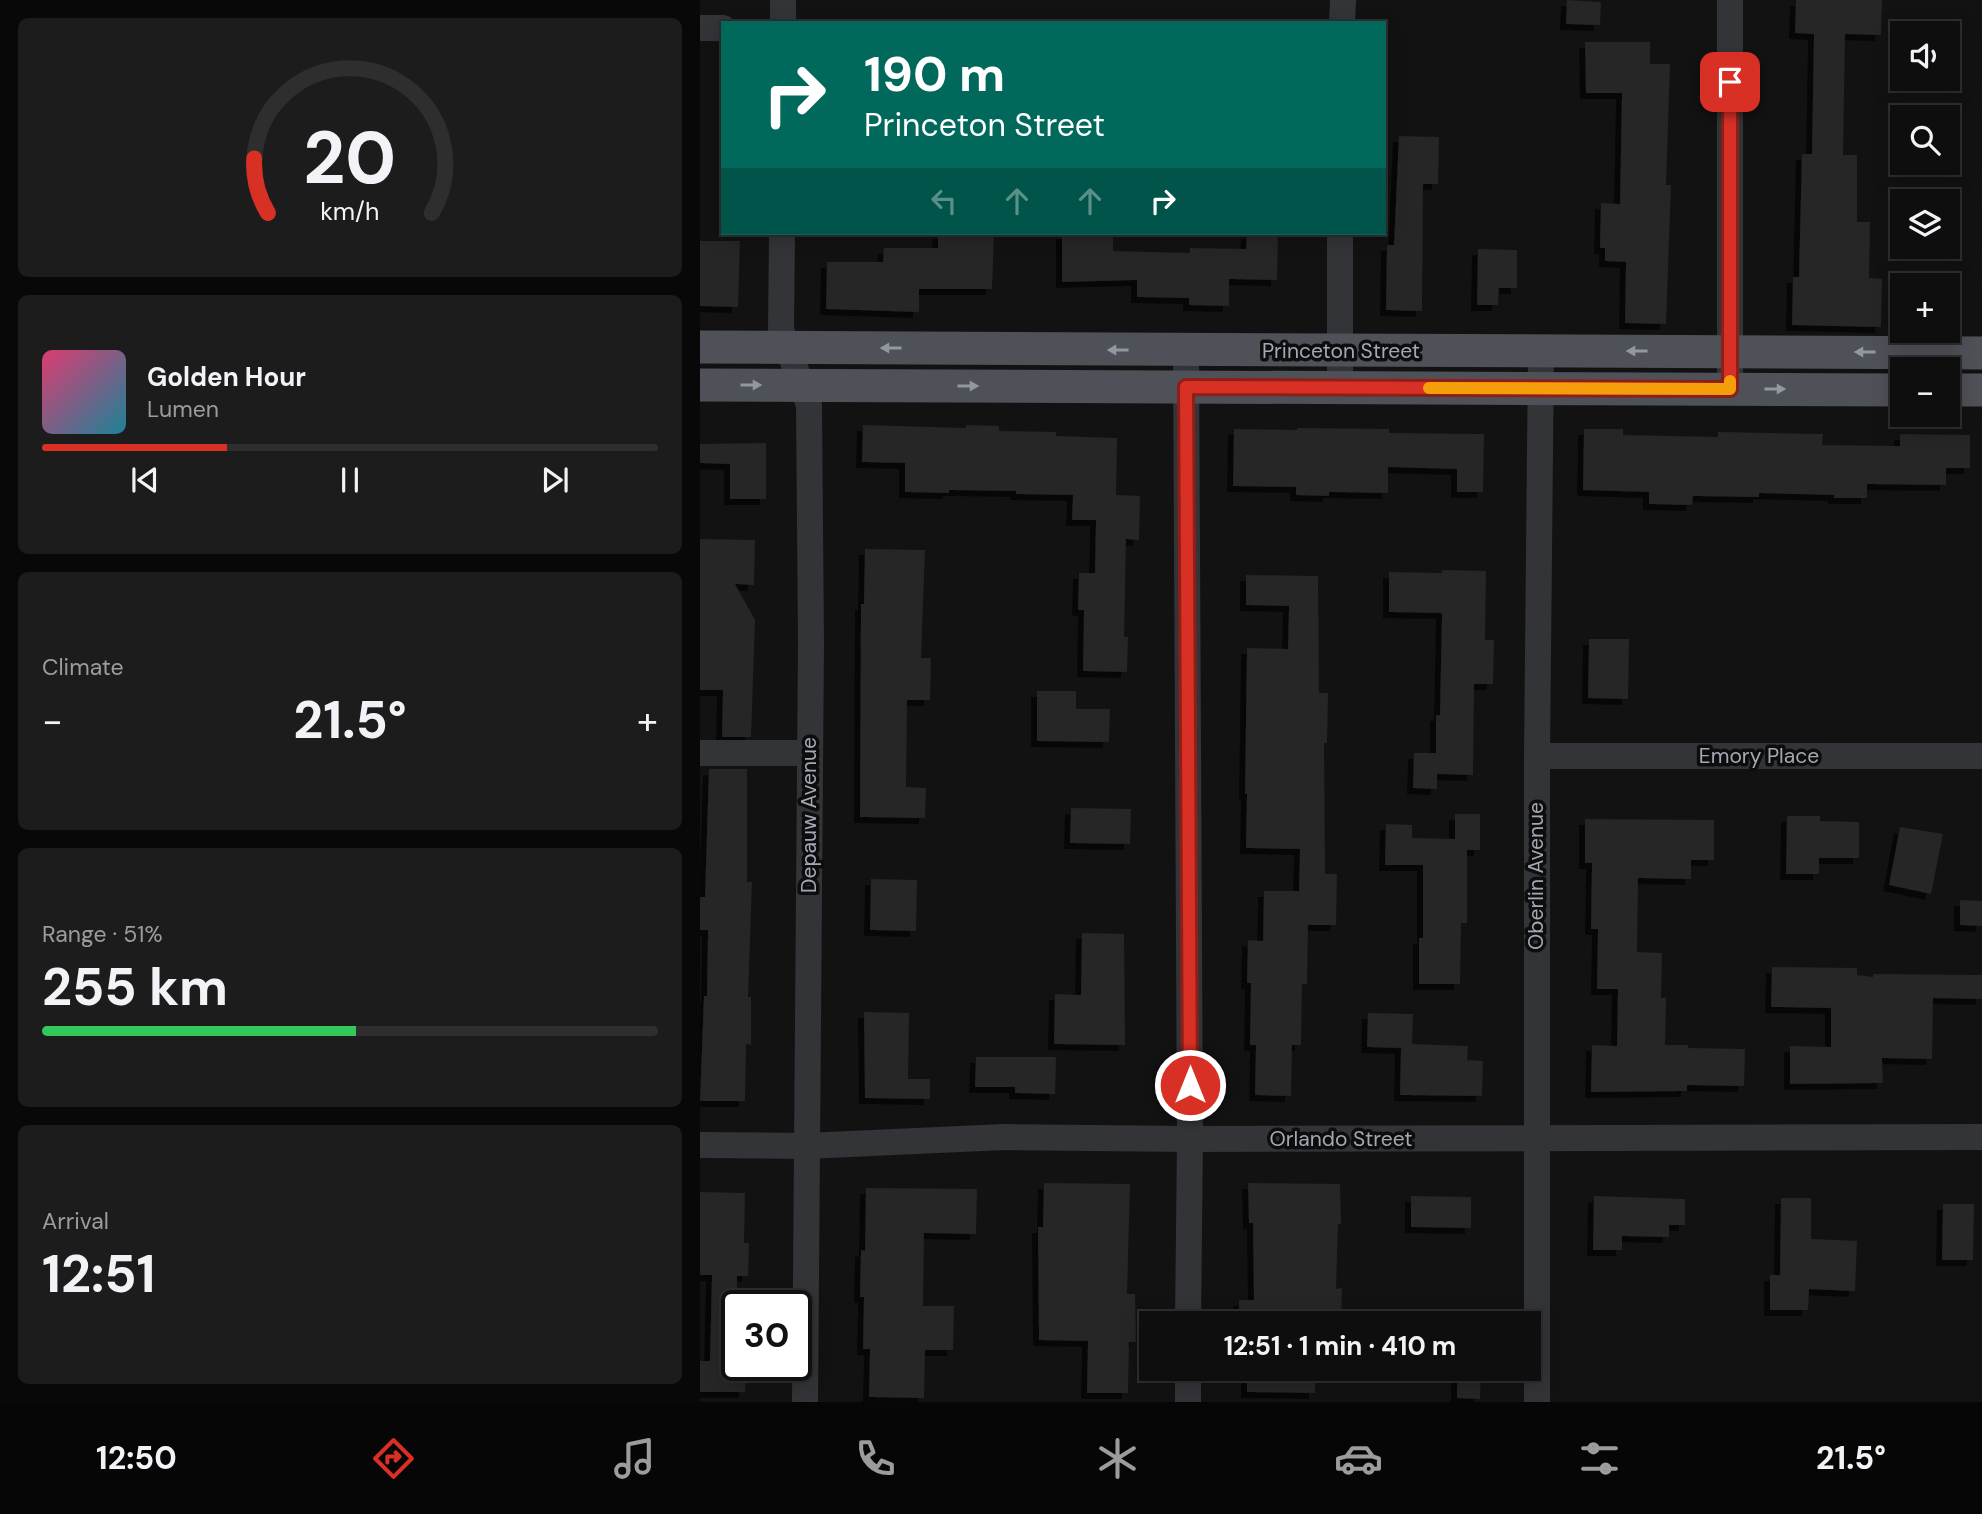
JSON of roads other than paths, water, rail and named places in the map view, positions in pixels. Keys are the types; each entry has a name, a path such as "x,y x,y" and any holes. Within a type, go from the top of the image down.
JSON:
{"main road":[{"name":"Princeton Street","path":"700,347 1982,353"},
{"name":"Princeton Street","path":"700,385 1890,390"},
{"path":"1960,390 1982,390"}],"street":[{"path":"783,0 783,21"},
{"path":"1342,21 1343,0"},
{"path":"1730,0 1730,389"},
{"path":"700,28 721,28"},
{"name":"Depauw Avenue","path":"782,235 781,330 809,405 811,629 805,1402"},
{"path":"1340,235 1340,388"},
{"path":"1186,350 1190,1139 1188,1311"},
{"name":"Oberlin Avenue","path":"1536,1402 1536,756 1541,351"},
{"path":"700,753 809,753"},
{"name":"Emory Place","path":"1536,756 1982,756"},
{"name":"Orlando Street","path":"700,1145 806,1146 1004,1137 1982,1137"},
{"path":"1188,1381 1188,1402"}]}
